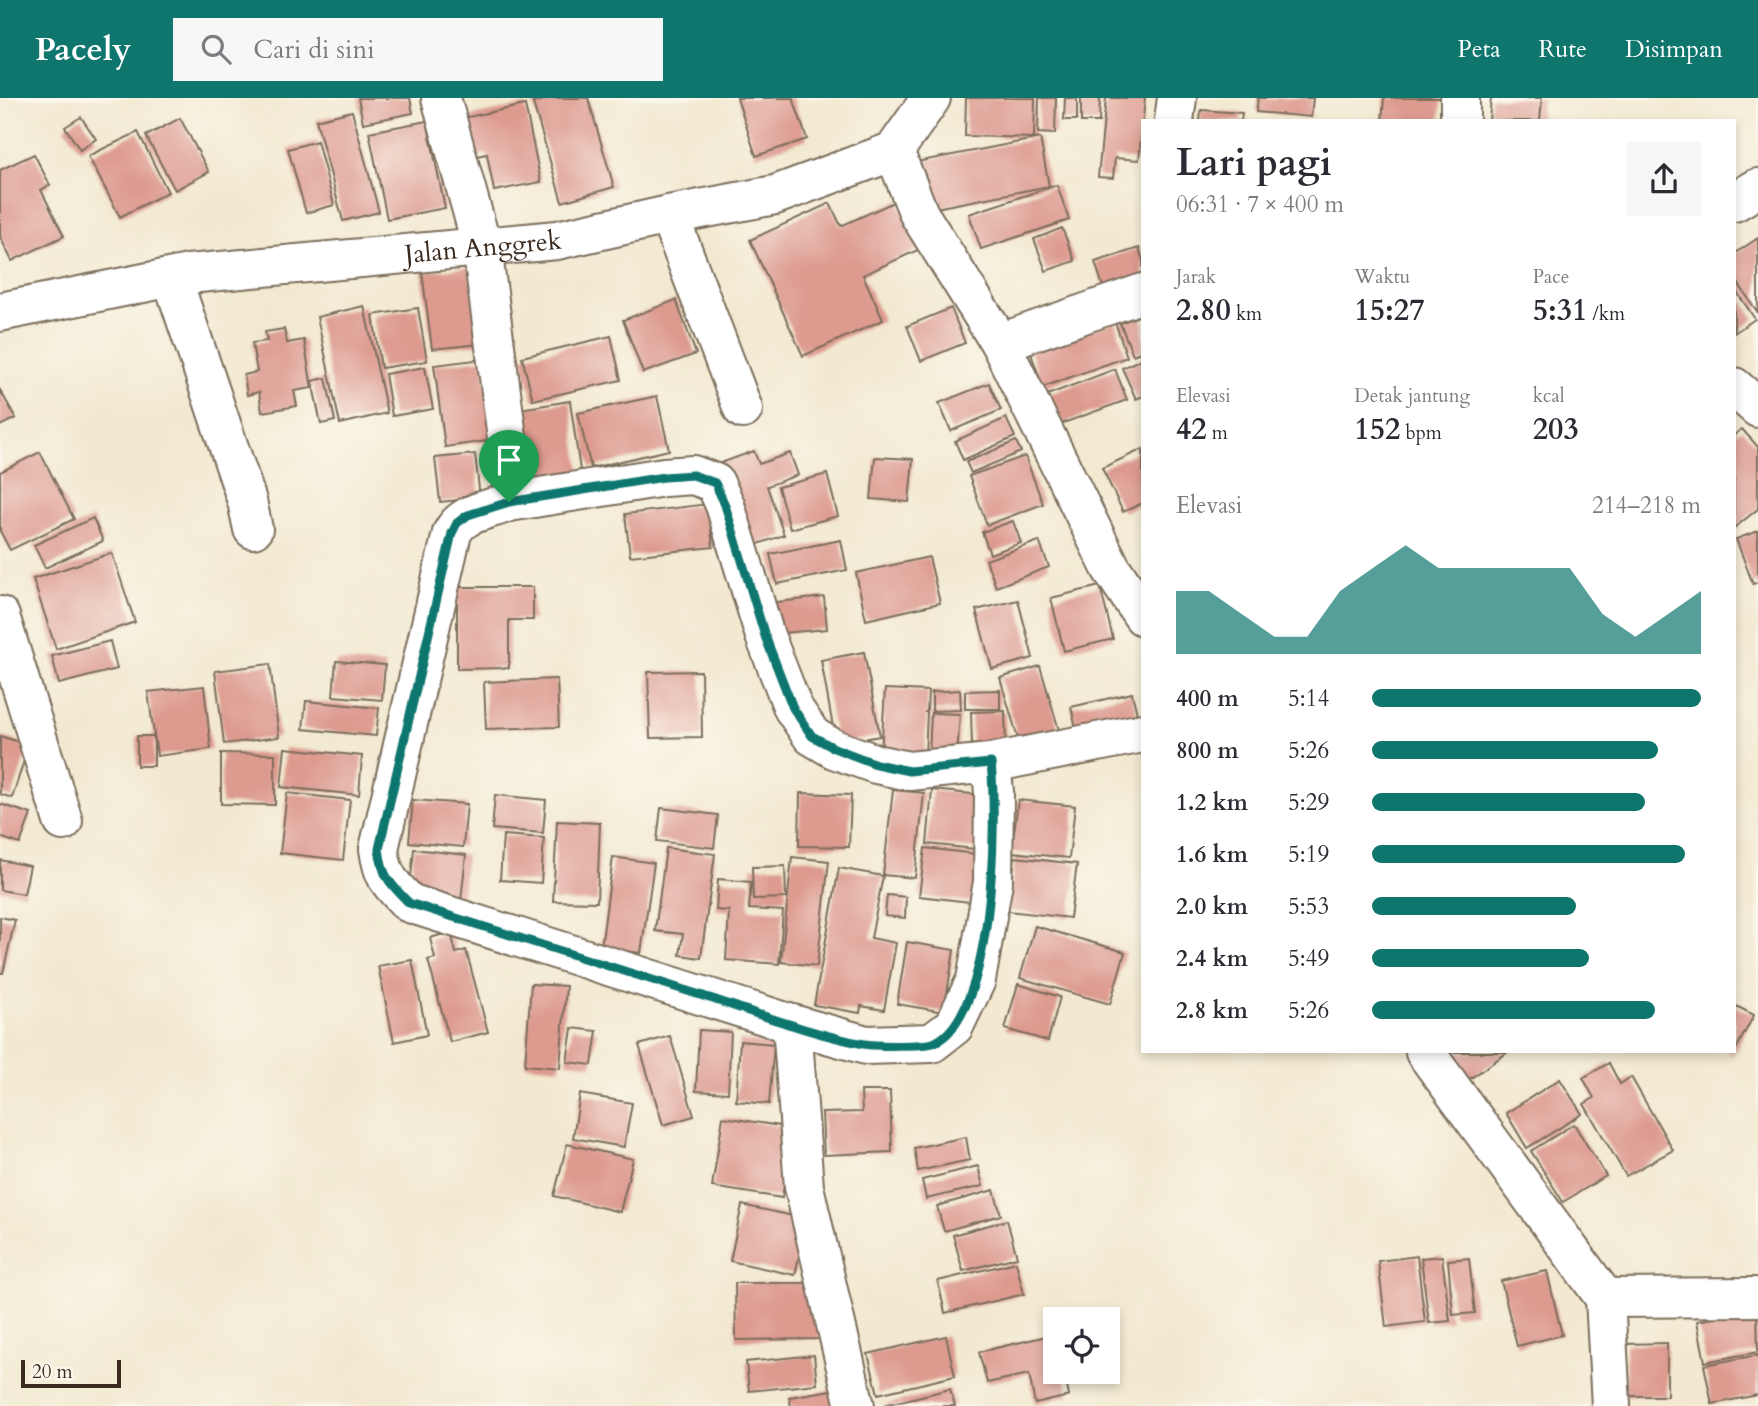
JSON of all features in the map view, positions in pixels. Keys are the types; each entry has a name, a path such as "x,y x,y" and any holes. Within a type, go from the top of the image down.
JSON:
{"street":[{"path":"441,98 482,247 513,491 509,502"},
{"path":"931,98 894,151 919,214 1000,343 1111,568 1141,613"},
{"path":"1174,119 1177,98"},
{"path":"1460,98 1460,119"},
{"name":"Jalan Anggrek","path":"0,312 188,274 557,240 775,195 894,151"},
{"path":"1736,201 1758,188"},
{"path":"669,215 743,409"},
{"path":"172,278 247,501 253,529"},
{"path":"1000,343 1141,293"},
{"path":"1736,389 1758,408"},
{"path":"991,763 994,792 993,882 976,980 954,1026 932,1043 866,1045 792,1024 409,903 382,871 379,849 452,533 457,523 468,515 509,502 664,477 693,475 715,483 725,505 793,708 812,736 834,748 876,764 909,771 991,763 1141,733"},
{"path":"0,616 63,821"},
{"path":"792,1024 804,1186 855,1406"},
{"path":"1426,1053 1605,1298 1611,1406"},
{"path":"1605,1298 1758,1297"}],"building":[{"path":"358,98 410,98 413,113 363,123"},
{"path":"550,98 588,98 614,187 562,202 533,103"},
{"path":"737,98 793,98 807,139 756,156"},
{"path":"966,98 1035,98 1034,138 965,136"},
{"path":"1039,98 1056,98 1055,134 1038,133"},
{"path":"1065,98 1077,98 1077,120 1064,120"},
{"path":"1081,98 1100,98 1099,122 1081,122"},
{"path":"1106,98 1145,98 1139,160 1115,158 1113,178 1098,177"},
{"path":"1258,98 1313,98 1311,117 1256,112"},
{"path":"1384,98 1442,98 1440,119 1382,119"},
{"path":"1491,98 1542,98 1540,119 1489,119"},
{"path":"525,105 541,182 494,191 487,154 466,158 458,119"},
{"path":"1201,110 1242,113 1241,119 1200,119"},
{"path":"352,111 379,212 343,221 316,120"},
{"path":"81,117 96,139 80,150 65,127"},
{"path":"180,118 209,172 175,190 146,136"},
{"path":"427,121 445,208 387,219 369,132"},
{"path":"138,132 168,192 120,217 88,156"},
{"path":"1040,138 1049,186 925,210 916,162"},
{"path":"317,141 334,205 306,213 288,149"},
{"path":"34,154 50,185 41,190 64,236 12,261 0,237 0,170"},
{"path":"1057,185 1069,220 981,249 969,214"},
{"path":"898,200 920,249 863,275 883,320 803,356 750,240 830,203 841,226"},
{"path":"1062,228 1075,261 1046,271 1034,239"},
{"path":"1758,238 1758,313 1736,280 1736,253"},
{"path":"1139,248 1141,289 1107,299 1095,262"},
{"path":"469,267 480,344 432,349 422,272"},
{"path":"1736,291 1755,319 1736,332"},
{"path":"676,300 696,354 643,373 623,320"},
{"path":"364,306 387,413 340,424 317,317"},
{"path":"418,308 427,361 381,368 373,315"},
{"path":"951,308 965,343 921,361 907,326"},
{"path":"1141,315 1141,352 1133,355 1120,323"},
{"path":"1115,322 1127,357 1043,387 1030,351"},
{"path":"284,329 287,343 304,340 312,388 294,391 297,406 262,412 259,392 247,395 244,375 257,372 252,343 267,341 265,332"},
{"path":"611,336 621,380 533,400 522,357"},
{"path":"483,359 494,440 445,447 434,365"},
{"path":"1141,359 1141,397 1136,399 1122,368"},
{"path":"425,367 433,409 392,416 385,374"},
{"path":"1115,369 1127,400 1058,425 1047,395"},
{"path":"326,378 335,421 321,424 312,381"},
{"path":"989,383 1001,410 951,431 939,403"},
{"path":"0,390 16,418 0,426"},
{"path":"657,396 669,450 591,468 578,413"},
{"path":"570,401 582,484 522,494 508,411"},
{"path":"1006,418 1015,437 963,460 955,441"},
{"path":"1742,429 1758,447 1758,509 1736,526 1736,434"},
{"path":"1016,441 1021,452 971,473 966,462"},
{"path":"1141,450 1141,504 1123,512 1102,468"},
{"path":"754,451 759,464 790,453 798,475 767,486 784,535 744,549 715,465"},
{"path":"40,452 74,519 10,550 0,531 0,472"},
{"path":"475,454 480,498 440,502 435,458"},
{"path":"1025,456 1043,504 987,525 969,476"},
{"path":"875,457 913,459 909,502 871,499"},
{"path":"827,474 838,516 790,529 778,487"},
{"path":"708,504 713,547 630,556 625,514"},
{"path":"93,518 103,541 45,568 34,545"},
{"path":"1013,521 1021,543 990,554 982,532"},
{"path":"1758,531 1758,582 1753,584 1736,539"},
{"path":"841,540 847,570 777,584 770,554"},
{"path":"1039,541 1049,567 996,587 986,560"},
{"path":"112,553 135,622 56,649 33,579"},
{"path":"929,557 940,603 866,620 856,573"},
{"path":"1100,586 1113,639 1064,651 1051,598"},
{"path":"457,587 533,587 533,620 509,620 509,668 457,669"},
{"path":"824,597 827,629 772,634 768,603"},
{"path":"1018,600 1033,658 992,669 976,610"},
{"path":"110,641 117,669 59,684 52,656"},
{"path":"864,652 880,736 836,744 821,660"},
{"path":"336,661 385,665 382,700 333,696"},
{"path":"270,664 279,737 224,744 215,671"},
{"path":"1040,666 1059,730 1019,742 1000,678"},
{"path":"701,671 702,737 650,738 648,672"},
{"path":"557,679 559,727 486,729 484,682"},
{"path":"204,686 211,749 157,756 148,692"},
{"path":"885,689 928,691 925,757 881,755"},
{"path":"960,690 961,710 932,711 932,692"},
{"path":"1000,690 1000,709 965,709 965,691"},
{"path":"1132,693 1141,731 1080,745 1071,707"},
{"path":"306,701 379,708 376,736 303,729"},
{"path":"1005,711 1006,746 972,746 971,712"},
{"path":"931,713 960,714 957,757 929,756"},
{"path":"0,736 29,745 12,798 0,794"},
{"path":"137,736 154,736 154,766 137,766"},
{"path":"285,748 362,756 359,795 281,787"},
{"path":"221,753 275,754 275,805 221,804"},
{"path":"893,790 924,793 915,878 883,875"},
{"path":"932,790 991,796 985,850 927,844"},
{"path":"287,793 350,800 343,860 280,853"},
{"path":"800,793 851,795 849,847 799,846"},
{"path":"495,795 546,800 543,833 492,829"},
{"path":"413,800 467,804 463,847 409,842"},
{"path":"1018,800 1075,806 1069,858 1012,852"},
{"path":"0,804 31,814 20,844 0,837"},
{"path":"661,808 718,815 714,848 657,841"},
{"path":"557,821 600,823 597,902 553,901"},
{"path":"503,835 544,838 541,883 500,880"},
{"path":"666,848 715,854 701,958 680,955 683,934 655,931"},
{"path":"925,848 993,856 987,904 919,896"},
{"path":"414,849 466,855 461,901 409,895"},
{"path":"613,857 654,863 641,953 601,948"},
{"path":"792,857 829,861 817,966 781,962"},
{"path":"1015,857 1077,864 1070,918 1008,911"},
{"path":"0,860 30,866 24,894 0,890"},
{"path":"785,866 786,898 753,899 752,867"},
{"path":"839,868 883,876 871,938 896,943 884,1010 861,1006 860,1013 814,1005"},
{"path":"718,879 751,882 749,909 783,911 779,964 726,960 729,911 716,910"},
{"path":"887,895 906,897 905,918 885,916"},
{"path":"0,917 15,920 3,973 0,973"},
{"path":"1035,926 1125,952 1110,1004 1020,978"},
{"path":"451,932 456,953 466,950 488,1032 450,1042 428,960 435,958 430,938"},
{"path":"907,942 954,950 944,1012 897,1004"},
{"path":"412,960 427,1035 394,1042 378,966"},
{"path":"531,984 566,986 560,1068 525,1065"},
{"path":"1018,984 1060,997 1048,1041 1005,1029"},
{"path":"1736,1006 1754,1015 1736,1049"},
{"path":"572,1028 597,1031 592,1065 567,1062"},
{"path":"699,1030 731,1032 728,1093 696,1091"},
{"path":"670,1036 694,1116 663,1125 639,1045"},
{"path":"740,1041 774,1044 769,1104 736,1101"},
{"path":"1445,1053 1507,1053 1465,1082"},
{"path":"1609,1063 1620,1084 1631,1077 1673,1150 1626,1176 1584,1104 1594,1098 1583,1078"},
{"path":"1560,1079 1582,1114 1527,1148 1506,1113"},
{"path":"861,1091 890,1091 892,1152 824,1155 822,1113 862,1112"},
{"path":"580,1094 632,1103 624,1147 573,1138"},
{"path":"723,1117 793,1128 782,1198 712,1187"},
{"path":"1574,1124 1606,1176 1563,1202 1531,1151"},
{"path":"966,1137 970,1160 918,1171 914,1148"},
{"path":"567,1144 633,1159 620,1212 554,1196"},
{"path":"978,1166 983,1186 926,1199 922,1180"},
{"path":"994,1190 1001,1215 944,1231 937,1206"},
{"path":"742,1205 807,1219 795,1275 730,1261"},
{"path":"1007,1220 1017,1257 963,1271 953,1235"},
{"path":"1417,1256 1425,1322 1386,1327 1378,1261"},
{"path":"1442,1256 1450,1321 1429,1323 1421,1258"},
{"path":"1469,1258 1475,1313 1453,1315 1448,1260"},
{"path":"1016,1262 1024,1294 945,1313 938,1281"},
{"path":"1547,1271 1562,1335 1517,1346 1501,1281"},
{"path":"735,1283 819,1283 820,1339 736,1340"},
{"path":"1757,1310 1758,1352 1705,1362 1697,1321"},
{"path":"946,1336 955,1376 878,1394 868,1354"},
{"path":"1043,1337 1043,1384 1066,1384 1069,1396 1035,1404 1029,1374 987,1383 979,1352"},
{"path":"1667,1343 1667,1396 1626,1396 1625,1344"},
{"path":"814,1355 817,1384 749,1391 746,1362"},
{"path":"1758,1355 1758,1395 1712,1404 1704,1365"},
{"path":"837,1389 840,1406 791,1406 789,1397"},
{"path":"950,1389 955,1406 884,1406 884,1405"}],"route":[{"path":"693,475 715,483 725,505 765,636 793,708 812,736 834,748 876,764 909,771 991,763 994,792 993,882 976,980 954,1026 932,1043 866,1045 409,903 389,882 382,871 379,849 452,533 457,523 468,515 509,502 664,477 693,475"}]}
